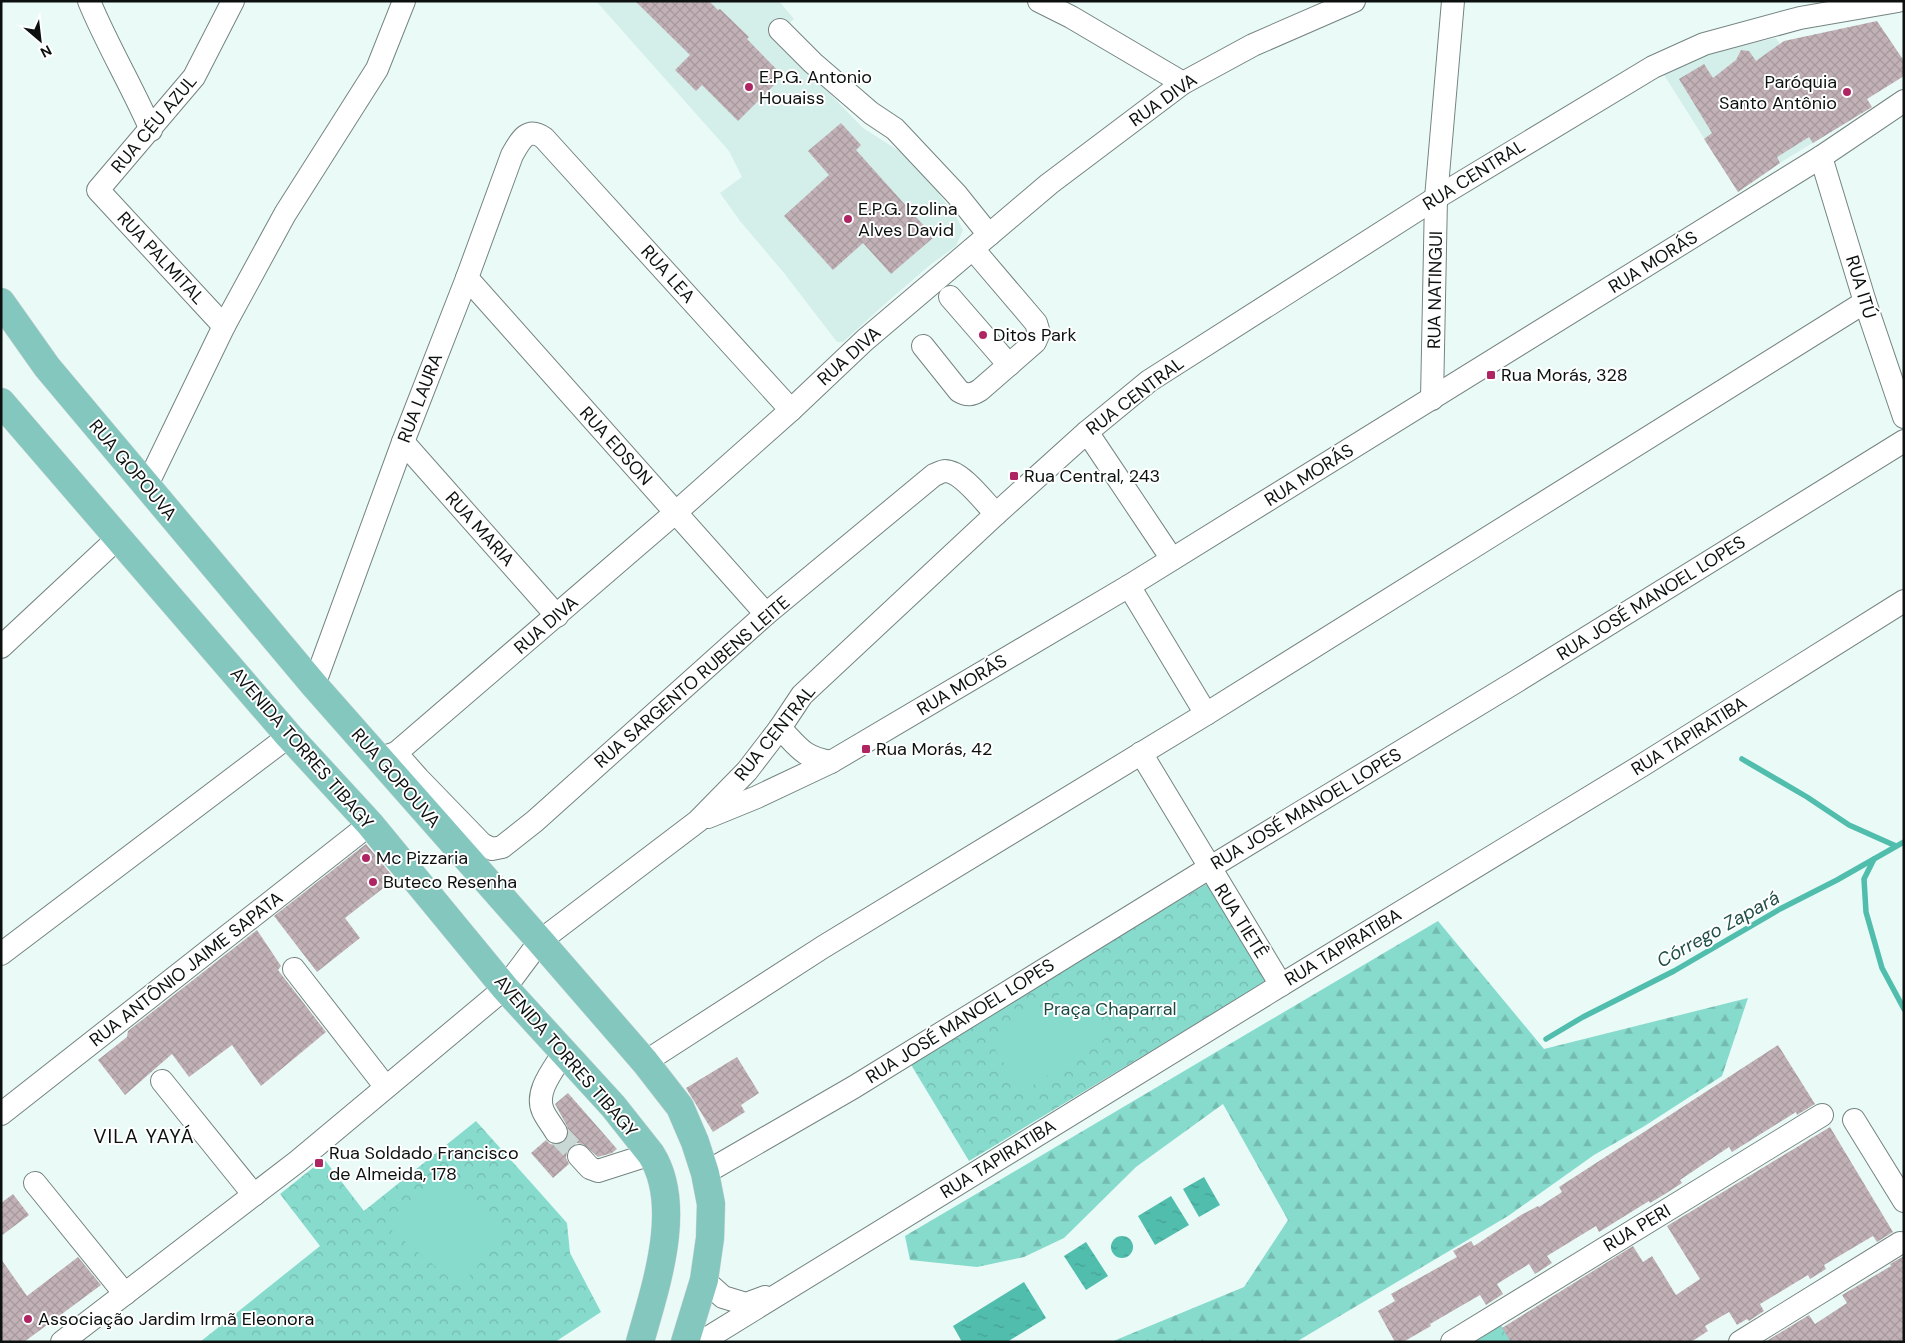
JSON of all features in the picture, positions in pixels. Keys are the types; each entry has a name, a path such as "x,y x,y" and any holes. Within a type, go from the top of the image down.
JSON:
{"main road":[{"name":"RUA GOPOUVA","path":"1,302 47,367 314,685 387,756 540,941 645,1062 680,1107 695,1142 705,1173 710,1204 710,1238 704,1280 685,1342"},
{"name":"AVENIDA TORRES TIBAGY","path":"1,402 289,736 370,824 505,988 613,1106 656,1161 662,1182 666,1220 662,1262 640,1342"}],"street":[{"path":"89,1 100,28 139,102 151,130"},
{"name":"RUA CÉU AZUL","path":"98,190 151,130 194,77 233,1"},
{"path":"147,485 224,326 285,214 377,69 404,1"},
{"path":"1039,1 1071,17 1183,83"},
{"name":"RUA DIVA","path":"387,756 557,616 791,410 865,340 1049,184 1183,83 1253,45 1354,1"},
{"name":"RUA NATINGUI","path":"1432,399 1436,198 1454,1"},
{"name":"RUA CENTRAL","path":"62,1342 298,1161 385,1086 505,988 540,941 698,821 748,771 802,695 996,514 1087,432 1149,381 1436,198 1654,67 1704,44 1800,10 1898,1"},
{"path":"780,30 813,63 872,113 895,129 957,195 981,242 1036,322 1039,334 1035,342 980,390 974,394 965,395 959,391 923,346"},
{"name":"RUA MORÁS","path":"698,821 757,797 831,762 1130,586 1822,157 1904,101"},
{"name":"RUA LAURA","path":"314,685 402,442 467,278 516,147 521,139 529,134 537,133 544,138"},
{"name":"RUA LEA","path":"544,138 791,410"},
{"name":"RUA ITÚ","path":"1822,157 1865,302 1904,417"},
{"name":"RUA PALMITAL","path":"98,190 224,326"},
{"name":"RUA EDSON","path":"467,278 766,614"},
{"path":"950,297 1009,365"},
{"path":"645,1062 823,947 1206,714 1865,302"},
{"path":"1087,432 1172,559"},
{"name":"RUA JOSÉ MANOEL LOPES","path":"705,1173 854,1086 1517,681 1904,441"},
{"name":"RUA MARIA","path":"402,442 557,616"},
{"name":"RUA SARGENTO RUBENS LEITE","path":"387,756 418,778 482,844 492,849 502,847 542,814 766,614 934,475 945,471 954,473 964,480 996,514"},
{"path":"1,647 118,538"},
{"path":"1130,586 1206,714"},
{"name":"RUA TAPIRATIBA","path":"700,1342 1280,984 1641,766 1904,601"},
{"path":"780,728 801,750 814,759 831,762"},
{"path":"1,954 289,736"},
{"name":"RUA TIETÊ","path":"1141,753 1280,984"},
{"name":"RUA ANTÔNIO JAIME SAPATA","path":"1,1114 370,824"},
{"path":"294,969 385,1086"},
{"path":"556,1132 542,1109 542,1095 544,1086 564,1052"},
{"path":"162,1081 254,1195"},
{"name":"RUA PERI","path":"1452,1342 1822,1115"},
{"path":"1854,1120 1904,1201"},
{"path":"579,1156 590,1168 598,1171 651,1154"},
{"path":"35,1183 125,1294"},
{"path":"1740,1342 1900,1244"},
{"name":"RUA TAPIRATIBA","path":"704,1280 723,1297 746,1304 782,1292"}],"shaded area":[{"path":"596,1 779,1 794,19 774,36 863,128 907,156 930,182 957,218 963,230 956,246 930,265 843,342 837,342 784,273 740,221 720,193 742,177 729,151"},
{"path":"1776,38 1834,130 1783,161 1738,192 1664,75 1709,52"}],"green space":[{"name":"Praça Chaparral","path":"1208,883 1267,981 969,1161 910,1063"},
{"path":"1438,921 1544,1049 1748,998 1722,1076 1643,1127 1594,1155 1508,1216 1296,1342 1111,1342 1244,1287 1288,1220 1223,1104 1136,1167 1064,1238 1024,1257 977,1267 910,1260 905,1236"},
{"path":"1071,987 1105,1039 1022,1092 989,1040"},
{"path":"476,1121 567,1223 570,1253 601,1312 555,1342 200,1342 320,1246 280,1194 324,1159 364,1211"},
{"path":"435,1174 506,1232 460,1287 389,1228"},
{"path":"1501,1325 1511,1342 1475,1342"}],"water":[{"path":"1204,1177 1220,1205 1199,1217 1183,1189"},
{"path":"1171,1196 1189,1225 1155,1245 1138,1216"},
{"path":"1118,1236 1126,1236 1133,1243 1133,1251 1126,1258 1118,1258 1111,1251 1111,1243"},
{"path":"1086,1242 1108,1276 1086,1290 1064,1256"},
{"path":"1024,1282 1046,1318 1007,1342 962,1342 953,1326"}],"building":[{"path":"635,1 709,1 749,37 747,39 783,76 738,121 702,85 696,91 675,70 690,55"},
{"path":"1877,21 1904,61 1904,76 1867,99 1872,107 1813,143 1809,137 1777,157 1780,163 1738,192 1704,139 1712,133 1679,79 1704,64 1713,78 1736,60 1741,50 1749,51 1756,61 1784,41"},
{"path":"841,123 861,145 856,150 934,237 891,274 863,243 833,270 784,216 829,175 808,151"},
{"path":"366,844 395,879 345,918 360,938 317,972 274,916"},
{"path":"257,930 281,966 278,970 326,1032 261,1086 232,1045 189,1077 172,1054 125,1095 98,1060 127,1037 128,1031"},
{"path":"1778,1045 1815,1104 1797,1115 1796,1112 1732,1152 1729,1147 1680,1180 1682,1183 1599,1232 1596,1226 1547,1256 1552,1263 1535,1274 1529,1264 1497,1284 1503,1294 1486,1305 1480,1295 1403,1342 1395,1342 1378,1311 1395,1301 1391,1294 1457,1257 1453,1251 1471,1241 1474,1246 1521,1215 1539,1207 1562,1192 1559,1187"},
{"path":"737,1057 759,1093 741,1105 745,1112 713,1132 686,1088"},
{"path":"568,1093 617,1149 612,1153 598,1157 583,1144 576,1143 567,1152 566,1158 569,1164 553,1178 531,1153 546,1140 550,1144 557,1145 567,1139 569,1132 567,1126 555,1104"},
{"path":"1830,1127 1893,1232 1877,1242 1873,1236 1824,1265 1826,1269 1810,1279 1808,1275 1760,1304 1764,1311 1749,1321 1747,1319 1737,1325 1729,1312 1705,1326 1708,1331 1691,1342 1511,1342 1502,1328 1633,1246 1643,1262 1652,1256 1676,1295 1700,1279 1667,1226"},
{"path":"13,1194 29,1215 1,1236 1,1203"},
{"path":"1904,1256 1904,1342 1765,1342 1809,1315 1815,1324 1847,1303 1842,1295 1891,1266 1890,1264"},
{"name":"Associação Jardim Irmã Eleonora","path":"78,1257 101,1285 24,1342 1,1342 1,1259 27,1296"}],"waterway":[{"path":"1742,759 1807,797 1849,825 1896,846"},
{"name":"Córrego Zapará","path":"1546,1039 1583,1017 1674,971 1780,909 1837,880 1904,842"},
{"path":"1874,859 1864,879 1866,912 1882,968 1904,1009"}],"tunnel":[{"path":"556,1132 579,1156"}],"place":[{"name":"E.P.G. Antonio Houaiss","path":"749,87"},
{"name":"Paróquia Santo Antônio","path":"1847,92"},
{"name":"E.P.G. Izolina Alves David","path":"848,219"},
{"name":"Ditos Park","path":"983,335"},
{"name":"Rua Morás, 328","path":"1491,375"},
{"name":"Rua Central, 243","path":"1014,476"},
{"name":"Rua Morás, 42","path":"866,749"},
{"name":"Mc Pizzaria","path":"366,858"},
{"name":"Buteco Resenha","path":"373,882"},
{"name":"Rua Soldado Francisco de Almeida, 178","path":"319,1163"},
{"name":"Associação Jardim Irmã Eleonora","path":"28,1319"}],"district":[{"name":"VILA YAYÁ","path":"144,1136"}]}
